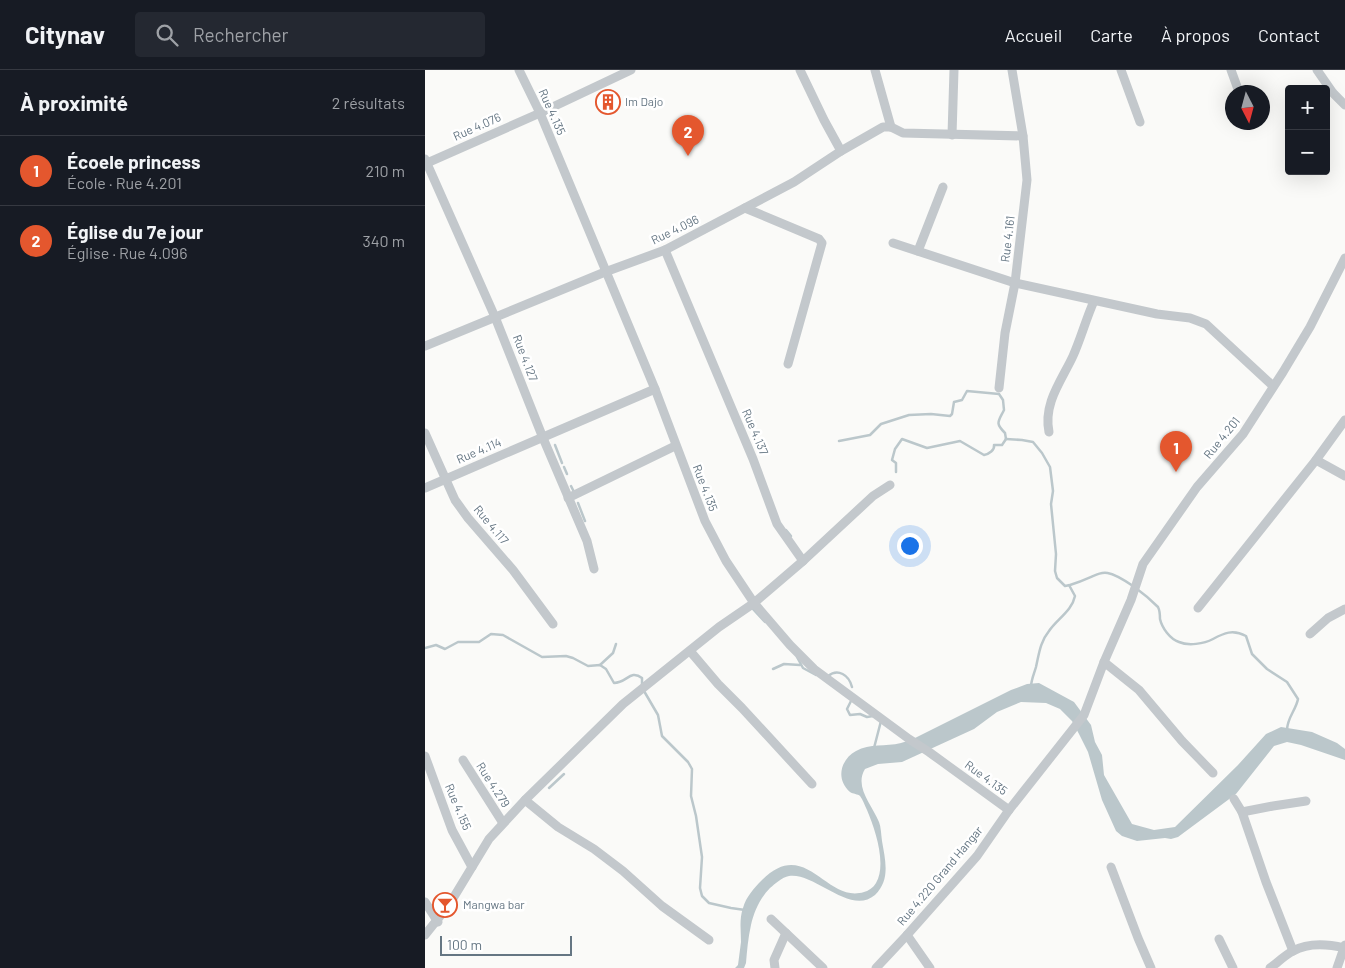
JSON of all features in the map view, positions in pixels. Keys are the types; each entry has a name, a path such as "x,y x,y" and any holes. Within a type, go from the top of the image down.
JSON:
{"street":[{"name":"Rue 4.135","path":"519,70 540,113 655,389 705,522 726,562 754,603 814,670 1009,810"},
{"name":"Rue 4.076","path":"425,162 540,113 631,70"},
{"path":"800,70 841,151"},
{"path":"875,70 891,127 903,133 1023,136"},
{"path":"952,135 954,70"},
{"name":"Rue 4.161","path":"893,243 1015,283 1027,180 1023,136 1012,70"},
{"path":"1121,70 1140,122"},
{"path":"1231,70 1236,85"},
{"path":"1317,70 1333,93 1345,105"},
{"name":"Rue 4.096","path":"425,346 605,272 665,250 794,182 841,151 883,127 891,127"},
{"name":"Rue 4.127","path":"425,162 495,317 567,498 587,541 594,569"},
{"path":"918,251 943,188"},
{"path":"745,208 819,239 822,243 788,364"},
{"name":"Rue 4.137","path":"665,250 753,459 777,524 803,561"},
{"name":"Rue 4.201","path":"1084,715 1104,662 1131,600 1143,564 1197,487 1243,434 1310,327 1345,258"},
{"path":"999,388 1005,333 1015,283 1157,314 1189,318 1206,324 1273,386"},
{"path":"1049,432 1047,423 1048,410 1054,392 1073,356 1094,301"},
{"name":"Rue 4.114","path":"425,488 655,389"},
{"path":"1198,608 1316,460 1345,420"},
{"name":"Rue 4.117","path":"425,433 455,500 513,570 553,624"},
{"path":"567,498 675,446"},
{"path":"1316,460 1345,476"},
{"path":"425,935 438,922 489,840 503,823 623,704 719,627 754,603 803,561 864,504 890,485"},
{"path":"1310,634 1328,618 1345,609"},
{"path":"690,651 718,684 812,784"},
{"path":"1104,662 1139,690 1182,741 1213,772"},
{"name":"Rue 4.220 Grand Hangar","path":"876,968 977,856 1009,810 1084,715"},
{"name":"Rue 4.155","path":"425,756 452,830 472,867"},
{"name":"Rue 4.279","path":"463,760 503,823"},
{"path":"1235,799 1242,812 1266,882 1293,951"},
{"path":"525,800 559,828 594,849 662,906 709,940"},
{"path":"1242,812 1306,801"},
{"path":"1111,867 1151,968"},
{"path":"425,902 438,922"},
{"path":"771,919 823,968"},
{"path":"775,968 774,960 786,932"},
{"path":"907,935 930,968"},
{"path":"1219,939 1233,968"},
{"path":"1270,968 1293,951 1311,945 1325,944 1345,947 1337,968"}],"shaded area":[{"path":"1039,683 1074,702 1091,725 1095,742 1102,755 1104,775 1132,824 1154,830 1175,827 1238,765 1266,734 1281,727 1312,732 1337,743 1345,749 1345,760 1287,742 1274,746 1236,794 1178,837 1137,841 1122,836 1116,831 1102,800 1088,752 1072,721 1060,709 1046,703 1021,702 997,712 974,729 902,762 878,764 865,769 862,776 863,789 880,824 886,869 880,889 875,895 865,900 855,900 844,897 810,880 789,876 784,878 770,888 760,901 751,925 746,963 744,968 735,968 738,965 741,942 741,916 744,904 759,883 777,868 791,865 804,868 838,889 851,893 866,892 876,883 879,875 880,857 879,846 873,827 861,798 845,787 841,775 844,764 851,755 867,747 903,743 1011,690 1027,684"}],"waterway":[{"path":"839,441 870,435 881,424 909,415 931,414 950,416 954,402 962,400 967,391 999,394 1003,400 1004,410 999,424 1005,433 1006,439"},
{"path":"896,472 896,463 892,460 895,449 902,439 927,448 960,441 984,455 991,452 994,449 994,445 1002,445 1006,439"},
{"path":"1006,439 1033,442 1050,467 1053,491 1051,504 1056,554 1055,571 1057,578 1065,586 1101,573 1107,573 1133,586"},
{"path":"555,445 562,463"},
{"path":"564,467 567,474"},
{"path":"571,486 574,492"},
{"path":"578,503 585,521"},
{"path":"786,530 791,536"},
{"path":"1031,687 1040,648 1044,639 1052,627 1068,611 1075,596 1069,585"},
{"path":"1137,589 1158,607 1160,619 1165,629 1170,636 1179,642 1187,644 1201,643 1229,633 1246,636 1252,654 1267,669 1287,682 1298,699 1288,722 1287,730"},
{"path":"752,608 765,622"},
{"path":"425,648 436,645 445,649 458,642 479,642 491,634 503,635 542,657 566,656 588,666 600,665 606,669 614,683 634,675 638,676 642,678 642,686"},
{"path":"600,665 613,653 616,644"},
{"path":"797,657 803,668 816,675"},
{"path":"773,669 784,664 800,665"},
{"path":"828,676 836,673 843,674 852,687"},
{"path":"644,691 658,715 662,736 688,762 692,769 691,796 702,857 700,888 702,896 709,903 745,910"},
{"path":"852,699 847,709 850,715 873,716"},
{"path":"874,748 881,721"},
{"path":"549,788 564,774"}],"place":[{"name":"Im Dajo","path":"608,102"},
{"name":"Église du 7e jour","path":"688,156"},
{"name":"Écoele princess","path":"1176,472"},
{"name":"Mangwa bar","path":"445,905"}]}
